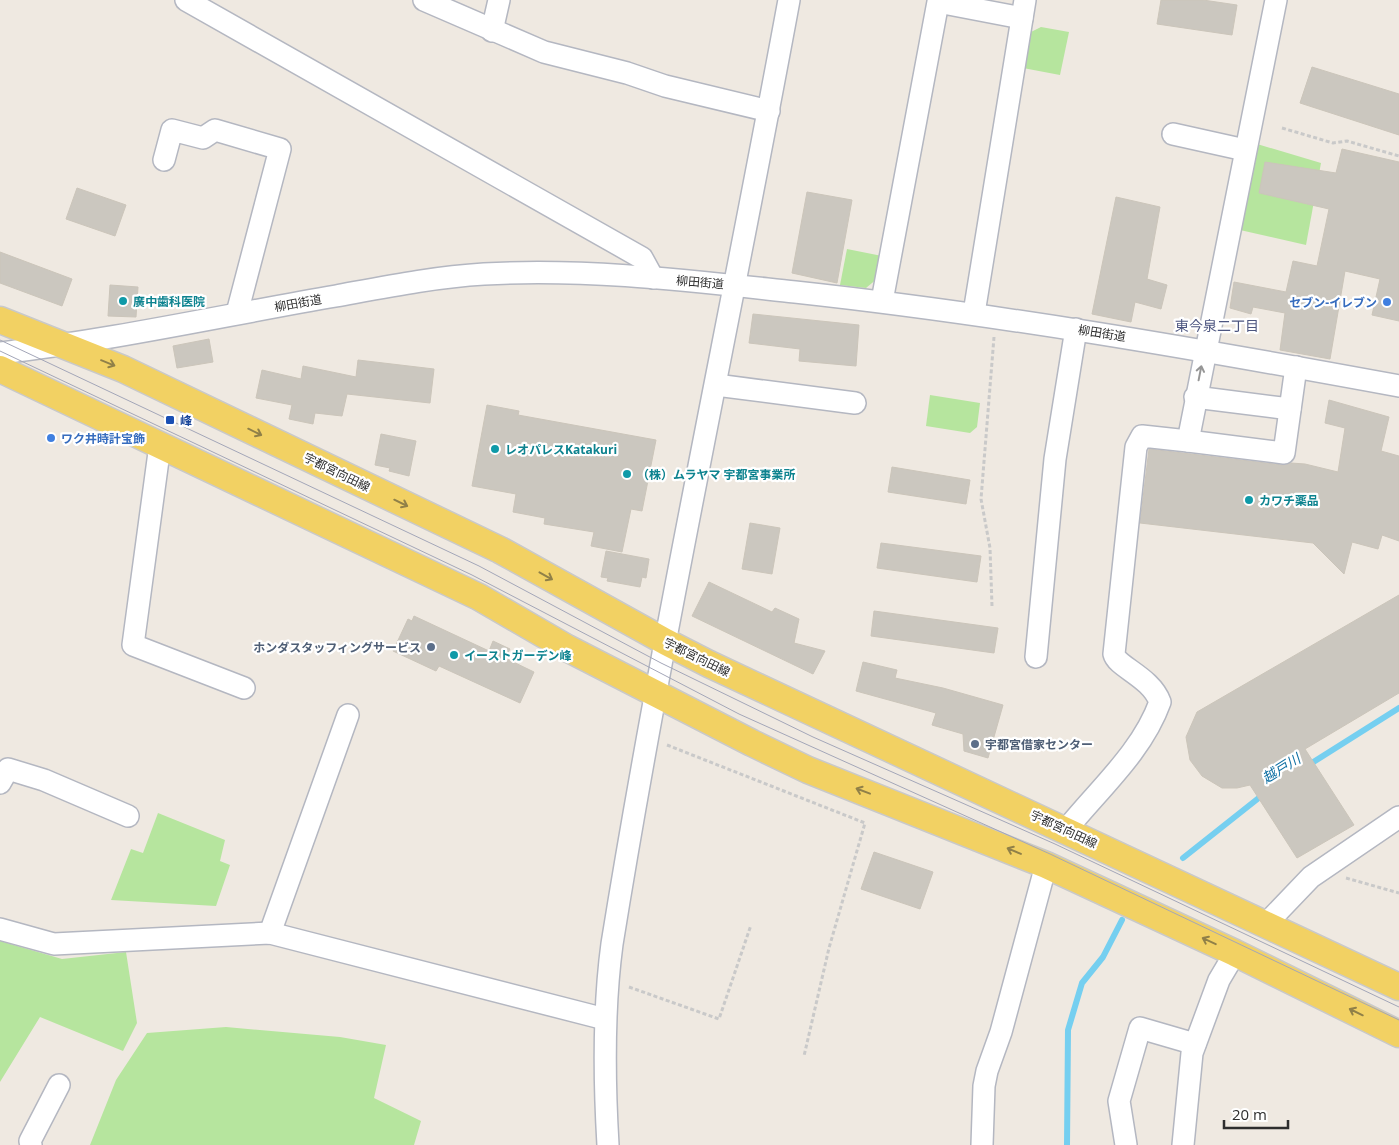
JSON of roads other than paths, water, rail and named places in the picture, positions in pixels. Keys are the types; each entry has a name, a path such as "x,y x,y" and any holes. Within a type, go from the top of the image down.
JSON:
{"main road":[{"name":"宇都宮向田線","path":"0,320 123,369 500,550 666,642 1399,987"},
{"path":"0,369 479,596 567,648 656,695 808,770 1046,865 1235,953 1399,1034"}],"street":[{"path":"186,0 642,258 653,278"},
{"path":"424,0 544,52 665,86 768,111"},
{"path":"492,31 498,0"},
{"path":"608,1145 605,1019 607,979 648,738 789,0"},
{"path":"1188,441 1195,397 1276,0"},
{"path":"882,301 938,2 1024,9 974,313"},
{"path":"164,160 172,130 203,138 215,130 280,149 237,313"},
{"path":"1173,134 1245,150"},
{"name":"柳田街道","path":"0,353 63,344 413,282 480,274 580,272 736,285 996,316 1205,350 1399,386"},
{"path":"1036,657 1055,458 1076,329"},
{"path":"1066,830 1114,776 1135,748 1154,718 1160,702 1148,682 1115,659 1115,644 1138,440 1142,436 1284,453 1296,367"},
{"path":"716,384 855,403"},
{"path":"1195,397 1290,409"},
{"path":"160,445 132,645 244,688"},
{"path":"270,933 348,715"},
{"path":"0,783 8,768 44,780 128,816"},
{"path":"1266,924 1312,877 1399,817"},
{"path":"982,1145 984,1086 987,1071 1002,1032 1046,865"},
{"path":"0,929 54,944 270,933 605,1019"},
{"path":"1183,1145 1192,1052 1219,980 1235,953"},
{"path":"1126,1145 1119,1101 1140,1028 1195,1044"},
{"path":"30,1145 30,1141 59,1085"}],"waterway":[{"name":"越戸川","path":"1307,766 1399,708"},
{"name":"越戸川","path":"1183,858 1265,793"},
{"name":"越戸川","path":"1067,1145 1068,1030 1082,983 1103,957 1122,920"}],"tram line":[{"path":"0,340 479,566 661,663 813,737 1055,844 1399,1007"},
{"path":"0,351 472,575 739,714 1050,854 1399,1020"}],"place":[{"name":"廣中歯科医院","path":"123,301"},
{"name":"セブン-イレブン","path":"1387,302"},
{"name":"峰","path":"170,420"},
{"name":"ワク井時計宝飾","path":"51,438"},
{"name":"レオパレスKatakuri","path":"495,449"},
{"name":"（株）ムラヤマ 宇都宮事業所","path":"627,474"},
{"name":"カワチ薬品","path":"1249,500"},
{"name":"ホンダスタッフィングサービス","path":"431,647"},
{"name":"イーストガーデン峰","path":"454,655"},
{"name":"宇都宮借家センター","path":"975,744"}],"district":[{"name":"東今泉二丁目","path":"1217,325"}]}
